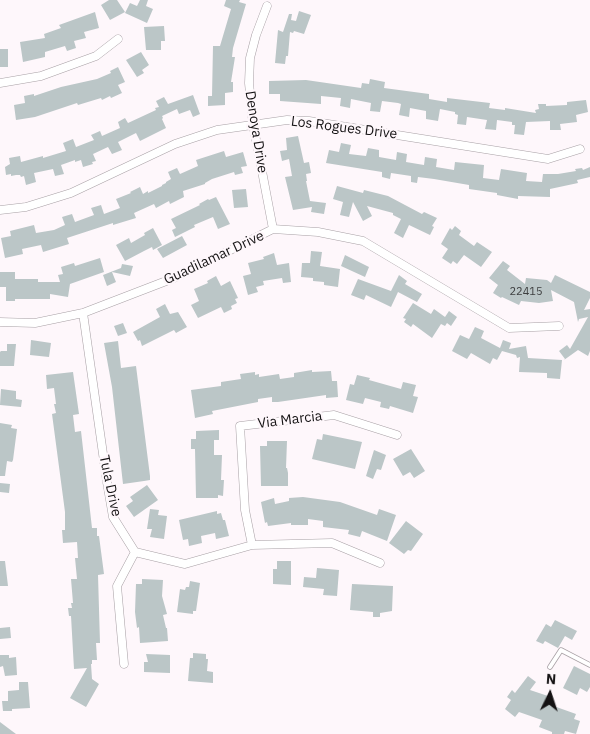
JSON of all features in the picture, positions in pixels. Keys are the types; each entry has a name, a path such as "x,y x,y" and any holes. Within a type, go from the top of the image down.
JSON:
{"street":[{"name":"Denoya Drive","path":"267,6 250,58 249,83 253,124 273,229"},
{"path":"0,83 41,76 96,56 118,39"},
{"name":"Los Rogues Drive","path":"0,210 26,207 71,193 175,144 217,130 287,120 309,121 548,159 580,149"},
{"name":"Guadilamar Drive","path":"0,322 36,322 83,313 174,278 273,229 318,232 363,241 509,328 559,326"},
{"name":"Tula Drive","path":"83,313 106,482 113,517 135,552"},
{"name":"Via Marcia","path":"252,546 245,510 240,426 334,415 397,435"},
{"path":"124,664 117,586 135,552 185,564 252,546 332,543 380,563"}],"lane":[{"path":"550,667 561,650 590,665"}],"building":[{"path":"109,0 117,0 125,12 110,20 101,5"},
{"path":"140,0 148,0 146,6 153,9 147,23 125,13 130,3 137,6"},
{"path":"226,0 240,0 239,2 246,4 233,48 232,57 235,57 231,82 233,82 233,92 225,93 225,105 208,106 208,96 212,96 213,46 220,46 231,9 224,6"},
{"path":"299,11 311,15 304,34 294,31 293,33 290,32 288,56 286,56 285,64 275,63 278,30 283,32 289,14 292,14 291,20 296,21"},
{"path":"95,12 99,28 84,32 86,38 74,41 76,48 67,51 65,46 45,52 45,57 23,62 20,42 45,38 44,34 61,28 59,25"},
{"path":"164,26 165,41 161,41 161,50 146,50 144,27"},
{"path":"0,49 8,49 8,67 0,67"},
{"path":"141,52 149,65 142,70 144,73 137,77 126,60"},
{"path":"118,67 125,82 118,85 122,93 111,98 110,96 102,100 101,98 78,105 77,103 35,117 16,120 14,105 25,103 24,96 34,94 34,96 61,87 97,79 111,73 110,71"},
{"path":"370,79 385,82 384,88 429,94 429,99 447,102 447,98 490,103 489,108 505,110 505,108 536,113 535,110 539,109 538,104 546,104 546,106 567,105 567,102 586,100 588,112 576,115 577,122 560,124 561,130 550,130 550,121 526,122 524,135 514,134 515,125 512,125 512,122 497,120 496,130 485,129 487,120 467,117 466,125 457,124 458,115 455,112 440,109 438,121 426,119 426,111 410,108 409,117 399,115 401,104 398,103 382,101 380,112 370,111 371,103 351,99 350,108 340,106 341,98 321,96 321,104 280,101 280,94 269,94 269,81 306,80 361,88 362,83 369,84"},
{"path":"193,95 200,114 193,117 190,110 179,114 177,109 162,116 166,128 140,141 136,133 118,142 122,150 112,154 108,147 93,154 96,161 92,162 93,164 83,167 81,160 75,162 75,160 61,165 64,174 55,176 53,169 34,173 36,182 26,185 24,176 6,175 5,167 10,164 9,158 20,156 21,162 66,151 63,143 73,139 76,147 94,140 91,135 100,131 102,136 120,128 118,122 125,118 128,123 156,110 155,108 159,107 156,101 164,97 168,104"},
{"path":"298,136 304,163 309,162 311,173 306,174 306,181 310,201 326,203 324,214 311,212 312,207 293,210 285,177 292,176 289,159 282,161 280,151 287,150 286,138"},
{"path":"341,143 351,145 349,154 366,156 368,148 379,150 379,157 396,160 397,152 407,154 406,162 424,165 425,157 437,159 436,167 454,170 455,162 484,165 483,178 499,180 501,169 527,173 526,181 542,182 543,174 558,174 590,167 590,177 577,180 578,183 550,189 550,197 518,196 518,199 497,195 497,193 469,189 469,185 418,177 417,183 411,182 411,176 391,173 390,179 382,177 382,172 326,163 329,150 339,152"},
{"path":"224,151 226,157 243,152 247,166 241,167 243,173 235,175 234,172 183,191 184,197 170,204 169,201 156,208 154,204 134,213 136,218 113,225 113,223 67,238 69,244 43,252 41,245 22,249 23,254 5,258 1,238 11,236 10,231 34,225 36,233 54,230 65,225 62,217 72,214 75,222 94,215 91,208 101,205 104,214 120,208 116,199 140,187 143,194 148,191 148,193 171,179 168,172 177,168 180,174 198,166 196,160"},
{"path":"337,186 363,193 364,190 388,196 422,214 424,212 437,218 432,226 434,227 430,235 409,225 403,238 394,233 401,219 393,215 393,213 367,206 372,216 363,221 353,202 349,217 340,215 343,202 333,199"},
{"path":"246,189 248,207 234,208 232,190"},
{"path":"216,197 230,224 218,229 213,217 194,225 195,227 175,237 172,230 176,228 171,219 208,199"},
{"path":"455,226 461,231 459,235 474,246 477,242 492,252 481,267 464,255 457,264 453,261 451,264 442,258 448,249 441,244 450,228 452,230"},
{"path":"153,228 162,245 153,250 152,247 125,261 116,245 129,238 131,243"},
{"path":"182,236 187,245 163,258 157,249"},
{"path":"311,251 322,252 320,266 340,269 338,287 324,285 324,282 313,281 313,278 301,277 302,263 310,263"},
{"path":"274,253 277,265 289,263 291,282 283,283 282,278 263,281 264,285 256,287 258,292 248,295 243,276 251,274 248,263 264,259 263,257"},
{"path":"345,255 369,267 365,277 341,266"},
{"path":"100,258 104,272 70,284 68,297 50,294 50,299 15,299 15,301 6,301 6,287 0,287 0,272 15,272 15,279 38,279 38,282 60,282 58,275 63,274 61,267 74,263 75,266"},
{"path":"503,261 510,266 507,270 525,284 526,278 547,280 551,283 555,275 590,292 590,298 584,310 590,309 590,351 588,356 578,350 564,360 559,351 567,345 570,349 588,317 579,319 578,322 574,302 551,290 553,301 539,303 521,301 519,305 493,293 498,285 489,278"},
{"path":"122,264 133,266 130,276 112,272 116,282 107,286 103,275 121,268"},
{"path":"399,275 407,281 405,284 422,294 417,302 398,292 391,307 366,295 364,300 351,295 358,279 391,291"},
{"path":"216,276 221,286 230,281 238,298 235,299 237,303 231,306 232,309 224,313 221,307 198,318 191,305 199,301 194,289 208,283 207,281"},
{"path":"413,303 431,314 434,309 445,317 449,311 457,317 451,326 447,323 445,326 441,324 432,338 413,324 411,327 404,322 406,319 403,318"},
{"path":"165,304 170,314 178,312 187,327 176,333 174,330 142,346 140,340 138,341 133,332 160,317 156,309"},
{"path":"123,323 127,333 118,336 114,326"},
{"path":"475,327 484,331 481,338 500,348 503,340 511,343 509,349 526,346 528,358 562,360 560,379 547,378 547,373 519,372 520,357 517,358 516,355 502,351 497,360 493,358 490,364 471,353 467,359 452,351 460,335 469,339"},
{"path":"31,340 51,343 49,357 30,355"},
{"path":"118,341 121,368 136,366 150,476 150,480 123,484 112,387 104,343"},
{"path":"7,344 16,344 14,366 0,366 0,352 7,351"},
{"path":"312,370 312,372 331,371 332,381 337,381 338,397 326,398 326,395 278,402 272,402 272,397 258,399 258,402 212,411 213,414 195,418 191,390 221,386 221,382 241,379 240,374 255,372 255,375 259,374 259,377 279,374 280,379 294,377 294,373"},
{"path":"73,372 79,414 73,415 75,432 81,431 92,528 97,528 104,574 98,575 100,643 96,643 97,660 92,660 91,664 92,679 99,684 86,707 70,698 87,668 74,669 71,616 69,616 68,608 72,608 71,603 73,603 71,579 77,579 75,558 78,558 77,542 63,543 62,530 65,530 65,512 52,414 56,413 54,404 56,404 54,388 47,389 46,375"},
{"path":"357,375 401,389 403,382 416,385 413,396 418,397 413,413 390,406 389,409 380,407 381,402 365,398 363,404 346,400 350,384 354,385"},
{"path":"1,389 16,391 16,399 22,400 21,407 0,405"},
{"path":"0,423 12,425 11,428 17,429 13,460 12,462 7,461 5,476 0,476"},
{"path":"219,430 219,440 214,440 214,455 222,455 221,480 224,480 223,496 218,495 218,498 196,498 195,449 191,449 191,439 196,439 196,431"},
{"path":"323,434 362,442 355,469 312,459 317,439 322,440"},
{"path":"267,441 287,441 286,468 288,486 261,486 260,446 267,446"},
{"path":"411,449 425,471 414,478 410,472 403,476 393,459"},
{"path":"374,450 386,455 381,470 377,469 373,479 366,476"},
{"path":"0,483 10,484 9,493 0,492"},
{"path":"147,485 158,500 134,517 126,506 133,501 130,497"},
{"path":"303,497 340,502 377,515 379,509 396,515 387,541 362,531 360,537 348,534 349,530 323,527 323,521 308,519 308,525 291,525 291,523 268,526 267,522 265,523 261,502 274,498 275,504 289,501 289,498"},
{"path":"150,509 159,510 158,515 167,516 164,539 150,537 152,529 147,529"},
{"path":"217,511 217,514 221,513 223,520 225,520 229,536 216,539 215,533 201,536 202,543 189,546 188,539 183,540 179,520"},
{"path":"406,521 423,534 411,551 408,550 404,554 389,543"},
{"path":"0,561 5,561 8,586 0,586"},
{"path":"277,561 291,561 291,585 273,584 273,569 277,569"},
{"path":"317,568 339,570 337,596 323,595 324,589 303,587 304,577 316,578"},
{"path":"142,579 163,580 162,596 167,614 163,615 168,641 140,643 139,627 137,628 135,612 136,584 142,584"},
{"path":"190,581 200,583 196,611 193,611 193,614 177,612 180,589 185,590 186,587 189,587"},
{"path":"352,584 393,586 392,611 380,613 380,617 373,617 373,612 350,610"},
{"path":"555,620 577,631 572,640 565,636 558,648 545,641 543,644 536,641 546,624 551,627"},
{"path":"10,627 11,638 0,639 0,628"},
{"path":"193,653 206,654 206,659 208,659 207,671 213,672 213,683 188,681 190,658 193,658"},
{"path":"146,654 170,655 170,673 144,672 144,662 148,662"},
{"path":"0,655 9,655 9,658 16,657 17,675 5,676 3,666 0,667"},
{"path":"574,666 590,674 590,687 587,692 580,688 577,695 563,688"},
{"path":"528,676 536,682 530,690 548,696 547,699 550,699 548,704 576,714 574,719 580,721 576,734 565,731 564,734 552,734 552,732 539,727 542,720 519,712 515,717 505,709 511,700 507,697 512,690 515,693"},
{"path":"19,682 28,682 30,708 3,711 2,701 8,701 8,691 19,690"},
{"path":"0,722 16,734 0,734"}]}
